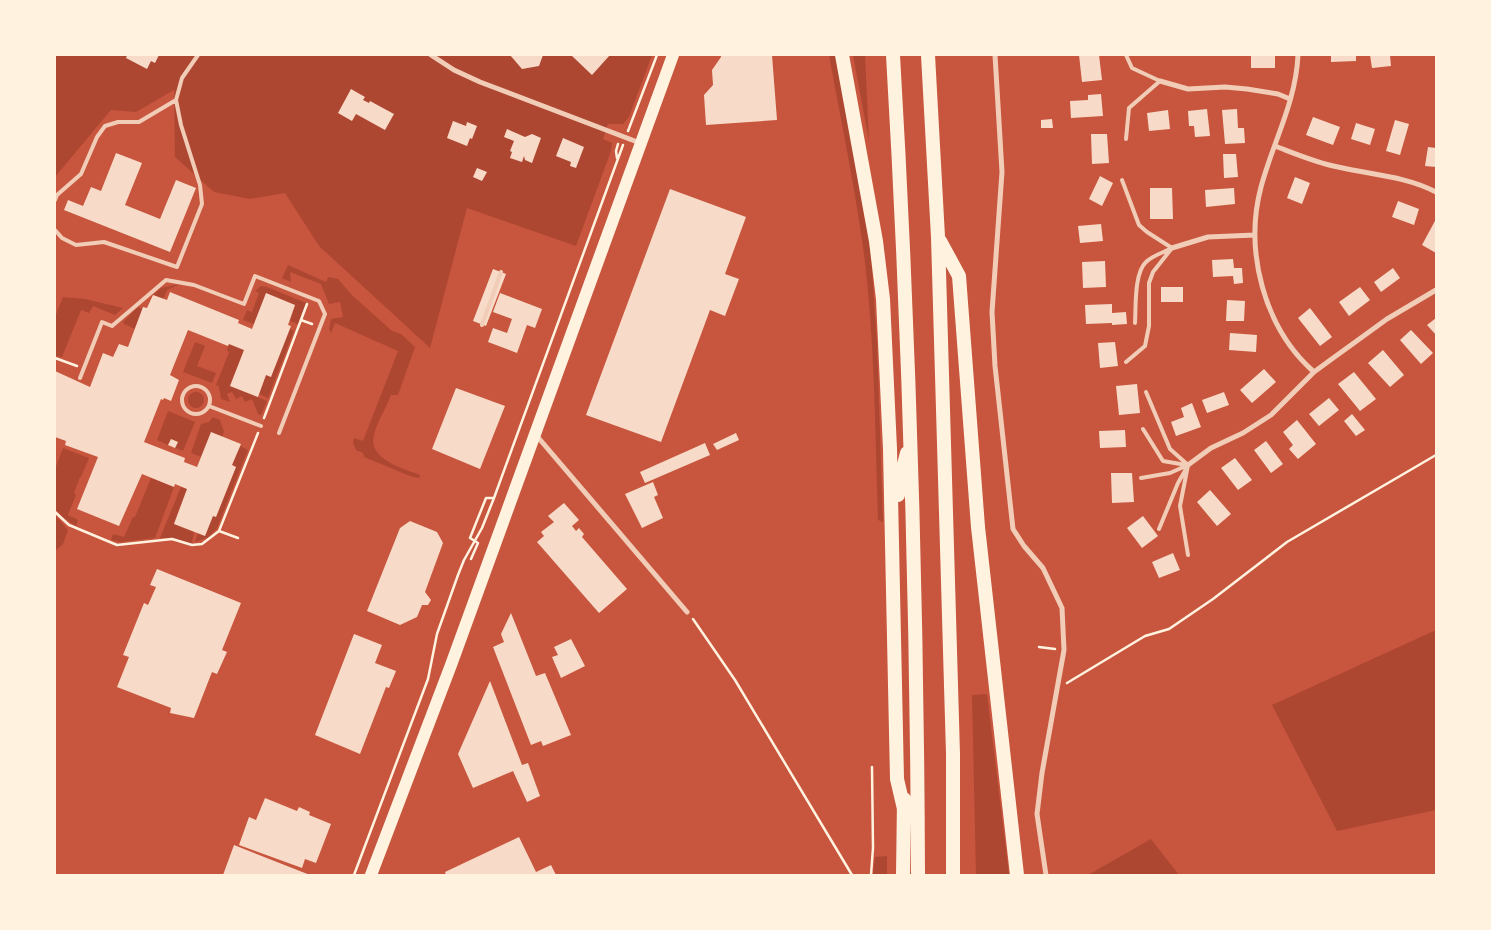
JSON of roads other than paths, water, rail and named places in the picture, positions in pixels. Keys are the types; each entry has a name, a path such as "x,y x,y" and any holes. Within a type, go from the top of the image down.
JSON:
{"highway":[{"path":"842,55 876,241 883,299 890,450 897,779 904,809"},
{"path":"893,55 911,438 918,730 918,875"},
{"path":"928,55 938,236 953,754 953,875"},
{"path":"938,236 959,276 978,527 1017,875"},
{"path":"903,875 904,809 898,488 911,438"}],"main road":[{"path":"371,875 451,666 673,55"}],"street":[{"path":"431,55 454,70 480,82 641,143"},
{"path":"995,55 1002,172 992,312 995,366 1013,529 1024,546 1043,568 1062,608 1064,650 1042,773 1037,814 1046,875"},
{"path":"1298,55 1295,81 1290,99 1261,188 1255,235 1258,266 1268,304 1278,326 1296,354 1314,372"},
{"path":"1160,82 1188,89 1225,87 1247,89 1278,94 1290,99"},
{"path":"1276,146 1331,165 1388,176 1436,192"},
{"path":"1172,248 1208,236 1255,235"},
{"path":"1188,466 1211,448 1243,433 1271,416 1314,372 1387,319 1436,290"},
{"path":"535,435 688,612"}],"lane":[{"path":"55,230 62,238 76,245 104,242 177,267 202,204 200,186 181,125 176,100 182,78 198,55"},
{"path":"1126,55 1132,68 1160,82 1129,108 1126,139"},
{"path":"55,200 57,195 81,174 97,137 105,126 118,122 139,122 176,100"},
{"path":"1122,180 1139,225 1172,248"},
{"path":"1135,323 1137,285 1141,268 1147,261 1172,248"},
{"path":"1126,362 1145,346 1149,326 1149,283 1153,272 1172,248"},
{"path":"482,324 501,272"},
{"path":"80,378 102,322 112,326 166,280 194,285 244,304 255,276 319,301 325,314 279,433"},
{"path":"189,388 202,388 209,394 209,406 201,413 192,414 188,412 183,404 183,395 189,388"},
{"path":"1146,392 1170,449 1188,466"},
{"path":"209,406 260,426"},
{"path":"1143,429 1164,461 1188,466"},
{"path":"1141,478 1170,473 1188,466"},
{"path":"1159,529 1178,483 1188,466"},
{"path":"1188,466 1180,506 1188,555"}]}
